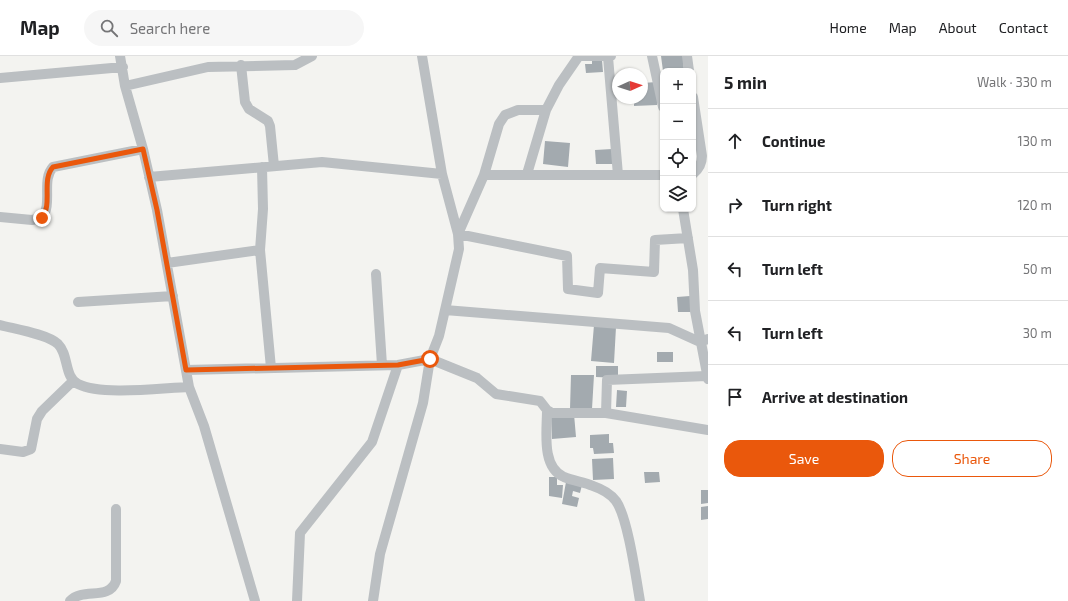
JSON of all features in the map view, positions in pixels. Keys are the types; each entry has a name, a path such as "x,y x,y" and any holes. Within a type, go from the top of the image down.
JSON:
{"street":[{"path":"120,56 125,86 143,149 167,263 189,387 204,426 255,601"},
{"path":"207,56 208,67"},
{"path":"125,86 208,67 248,62 295,65 312,56"},
{"path":"373,601 380,554 423,403 430,359 445,310 459,249 458,234 442,174 422,56"},
{"path":"527,174 546,110 559,85 579,56 609,56 618,175"},
{"path":"652,56 662,104"},
{"path":"687,56 689,68"},
{"path":"248,62 245,102 249,110 268,121 274,166"},
{"path":"0,78 123,67"},
{"path":"694,104 702,156 702,162 696,171"},
{"path":"458,234 484,175 500,124 505,115 518,110 546,110"},
{"path":"0,217 32,220 42,218 46,211 49,174 53,167 143,149"},
{"path":"149,177 322,162 442,174"},
{"path":"262,167 264,209 260,250 271,368"},
{"path":"484,175 660,175"},
{"path":"606,413 607,380 707,378 704,340 684,212"},
{"path":"458,234 567,256 568,289 598,293 600,268 654,272 655,240 688,238"},
{"path":"167,263 260,250"},
{"path":"376,274 382,365"},
{"path":"78,302 173,296"},
{"path":"445,310 669,328 704,340"},
{"path":"0,325 55,342 64,352 73,380 85,386 115,390 189,387"},
{"path":"186,370 398,365 430,359 477,378 496,394 540,401 547,410 558,414 606,413 708,430"},
{"path":"298,601 300,533 372,442 398,365"},
{"path":"0,449 23,452 31,449 37,419 42,411 73,380"},
{"path":"547,410 548,449 552,466 564,476 603,490 616,501 621,510 640,601"},
{"path":"70,601 75,596 108,591 114,586 116,581 116,509"}],"building":[{"path":"661,56 683,56 684,68 663,68"},
{"path":"602,60 603,72 586,73 585,64 592,64 592,61"},
{"path":"657,82 657,105 634,106 634,104 648,104 648,83"},
{"path":"545,141 570,143 568,167 543,164"},
{"path":"612,149 613,164 596,164 595,150"},
{"path":"690,296 690,312 678,312 677,297"},
{"path":"594,325 616,327 614,363 591,361"},
{"path":"657,352 673,352 673,362 657,362"},
{"path":"596,366 618,366 618,378 596,377"},
{"path":"571,375 594,375 592,409 570,409"},
{"path":"617,390 627,391 626,407 616,407"},
{"path":"574,414 576,437 552,439 551,416"},
{"path":"609,434 609,443 613,443 614,453 594,454 593,448 590,448 590,435"},
{"path":"613,458 614,479 593,480 592,459"},
{"path":"644,472 659,472 660,482 645,483"},
{"path":"549,477 557,477 557,485 563,485 562,498 549,496"},
{"path":"566,482 582,485 580,493 573,491 572,496 579,498 577,507 562,504"},
{"path":"701,490 708,490 708,503 701,504"},
{"path":"708,506 708,519 701,520 701,507"}],"route":[{"path":"42,218 46,211 49,174 53,167 59,164 143,149 157,210 186,370 398,365 430,359"}]}
